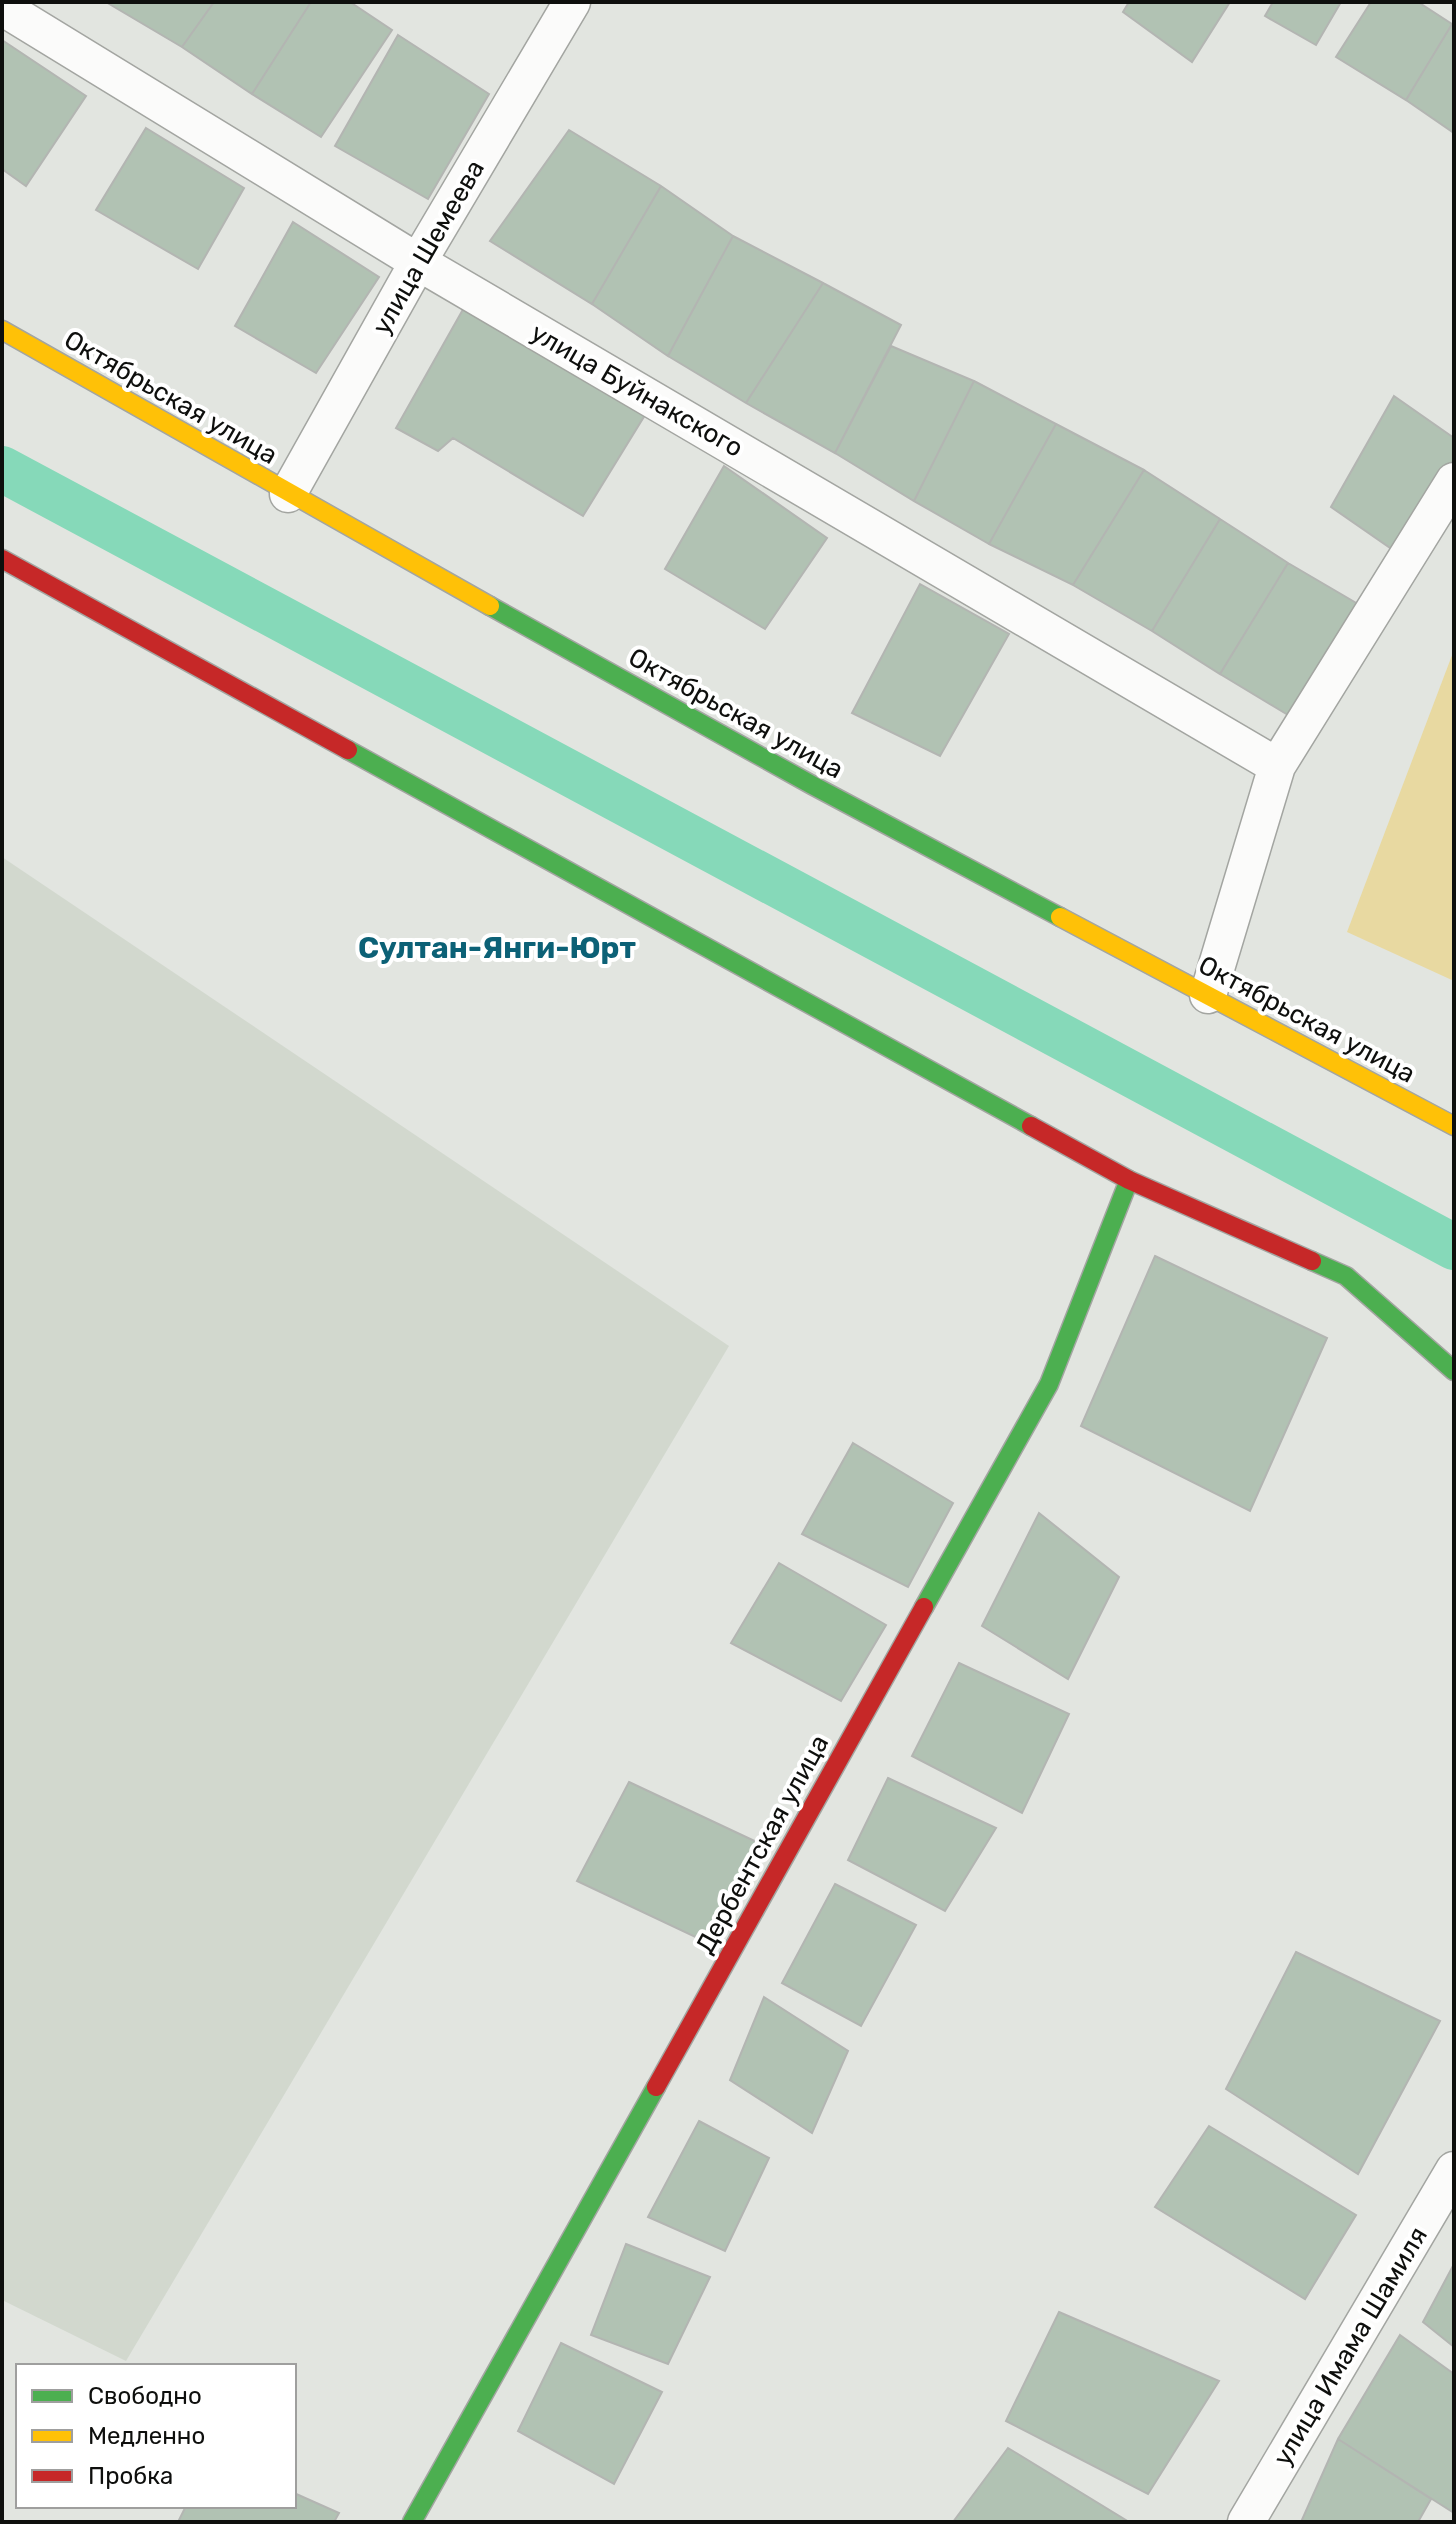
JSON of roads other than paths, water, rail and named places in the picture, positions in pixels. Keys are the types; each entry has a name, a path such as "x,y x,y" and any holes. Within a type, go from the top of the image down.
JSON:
{"street":[{"name":"улица Шемеева","path":"288,494 418,262 572,2"},
{"name":"улица Буйнакского","path":"2,7 418,262 1277,766"},
{"name":"Октябрьская улица","path":"2,330 288,494 812,785 1454,1126"},
{"path":"1208,995 1277,766 1454,481"},
{"path":"2,559 1129,1180 1346,1276 1454,1371"},
{"name":"Дербентская улица","path":"412,2522 1049,1384 1129,1180"},
{"name":"улица Имама Шамиля","path":"1246,2522 1454,2170"}],"waterway":[{"path":"2,469 1454,1247"}],"district":[{"name":"Султан-Янги-Юрт","path":"497,948"}]}
